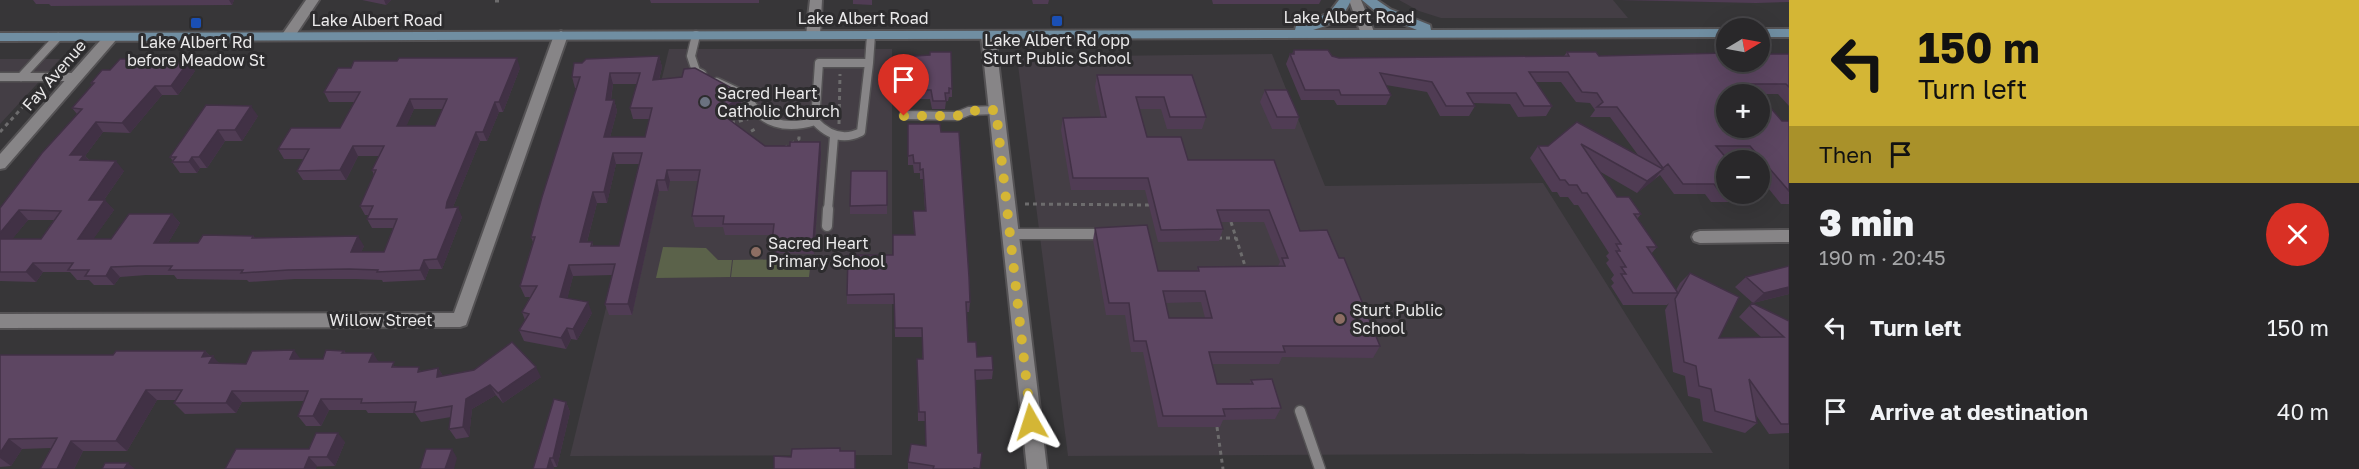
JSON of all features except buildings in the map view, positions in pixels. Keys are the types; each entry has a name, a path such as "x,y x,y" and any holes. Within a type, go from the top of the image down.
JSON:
{"main road":[{"path":"1280,34 1334,17 1343,9 1345,0"},
{"path":"1368,0 1384,12 1405,22 1448,33"},
{"name":"Lake Albert Road","path":"0,37 1716,33"},
{"path":"1770,33 1789,33"}],"street":[{"path":"288,36 313,0"},
{"path":"813,35 816,0"},
{"path":"1355,0 1368,34"},
{"name":"Willow Street","path":"0,321 460,320 561,35"},
{"path":"988,35 1036,469"},
{"name":"Fay Avenue","path":"0,164 111,37"},
{"path":"1700,237 1789,236"}],"lane":[{"path":"696,35 691,56 696,71 747,96 753,109 779,125 799,126 815,122"},
{"path":"869,63 819,63 815,122 822,130 834,136 856,135 863,129 869,63 871,35"},
{"path":"21,77 58,37"},
{"path":"0,77 76,77"},
{"path":"904,116 957,116 969,111 996,110"},
{"path":"827,226 834,136"},
{"path":"1010,234 1114,233"},
{"path":"1300,411 1320,469"}],"path":[{"path":"495,1 502,1"},
{"path":"0,132 69,55"},
{"path":"744,136 763,124"},
{"path":"783,149 799,139 800,131"},
{"path":"1007,204 1149,205"},
{"path":"1231,222 1249,279"},
{"path":"1218,238 1236,238"},
{"path":"1217,427 1223,469"}],"shaded area":[{"path":"1399,0 1613,0 1628,18 1441,18 1419,11"},
{"name":"Sacred Heart Primary School","path":"669,49 892,49 892,455 570,456"},
{"name":"Sturt Public School","path":"1272,54 1325,186 1543,183 1713,453 1068,456 1017,57"},
{"path":"0,59 60,59 0,124"}],"green space":[{"path":"663,247 706,248 718,260 732,260 730,277 656,278"},
{"path":"811,259 809,277 731,277 733,260"}],"place":[{"name":"Lake Albert Rd opp Sturt Public School","path":"1057,21"},
{"name":"Lake Albert Rd before Meadow St","path":"196,23"},
{"name":"Sacred Heart Catholic Church","path":"705,102"},
{"name":"Sacred Heart Primary School","path":"756,252"},
{"name":"Sturt Public School","path":"1340,319"}],"route":[{"path":"904,116 957,116 969,111 996,110 1031,422"}]}
